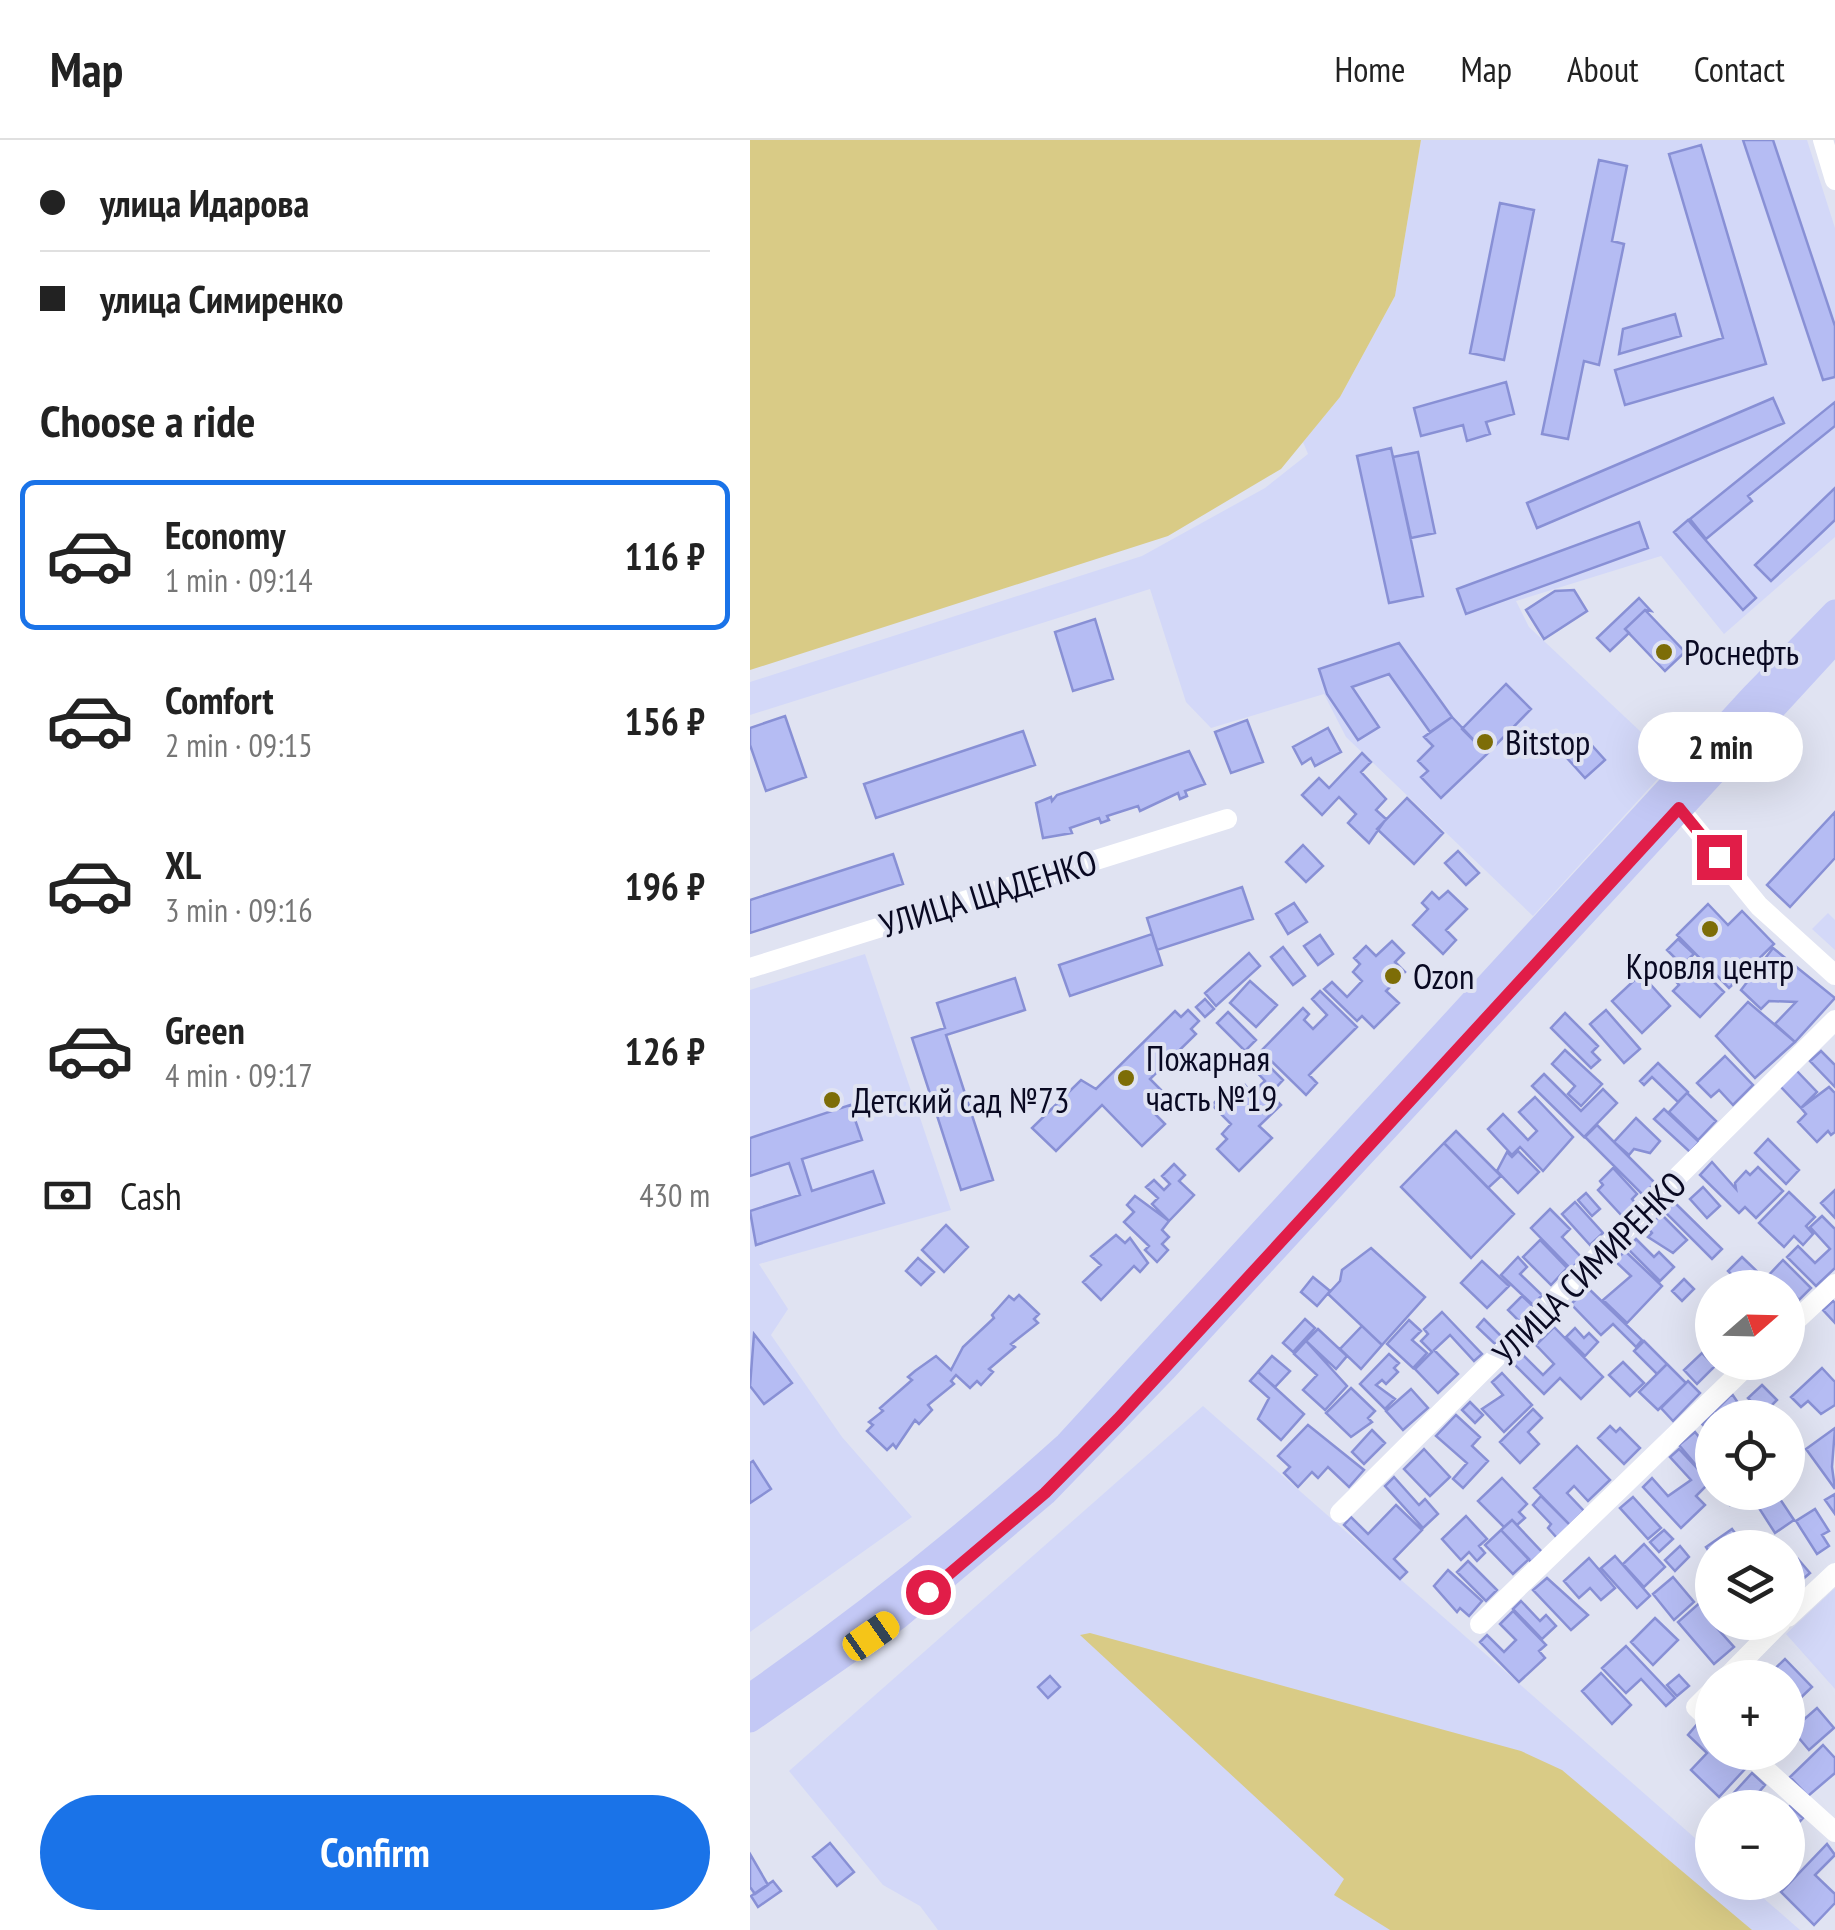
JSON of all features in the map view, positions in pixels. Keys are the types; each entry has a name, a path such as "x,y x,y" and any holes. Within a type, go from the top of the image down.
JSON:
{"main road":[{"path":"750,1696 867,1615 940,1557 1067,1444 1835,612"},
{"path":"750,1720 898,1617 1045,1493 1166,1369 1835,642"}],"street":[{"path":"1823,140 1835,180"},
{"path":"1679,808 1759,906 1835,975"},
{"name":"УЛИЦА ЩАДЕНКО","path":"750,968 1227,819"},
{"name":"УЛИЦА СИМИРЕНКО","path":"1340,1513 1835,1020"},
{"path":"1805,1312 1835,1284"},
{"path":"1480,1624 1570,1542 1733,1380"},
{"path":"1805,1601 1835,1573"},
{"path":"1744,1660 1764,1640"},
{"path":"1766,1770 1835,1832"}],"shaded area":[{"path":"750,140 1421,140 1395,296 1340,397 1281,469 1168,536 750,670"},
{"path":"1421,140 1807,140 1835,228 1835,537 1724,634 1661,556 1516,601 1529,627 1673,762 1533,916 1346,737 1324,694 1211,728 1186,702 1150,589 750,715 750,682 1142,556 1265,488 1308,454 1303,442 1340,397 1395,296"},
{"path":"1828,913 1835,920 1835,950 1812,929"},
{"name":"Детский сад №73","path":"865,954 951,1210 759,1264 788,1309 771,1335 842,1437 912,1517 750,1632 750,990"},
{"path":"1203,1406 1695,1838 1695,1900 1766,1900 1800,1930 938,1930 920,1906 883,1885 789,1771"},
{"path":"1835,1588 1835,1689 1791,1640 1805,1640 1805,1616"},
{"path":"1090,1633 1521,1751 1562,1770 1695,1882 1695,1900 1716,1900 1752,1930 1390,1930 1334,1895 1344,1879 1080,1635"}],"building":[{"path":"1743,140 1773,140 1835,326 1835,377 1823,380"},
{"path":"1701,145 1766,364 1625,405 1615,370 1723,338 1669,154"},
{"path":"1599,160 1627,166 1612,241 1624,244 1599,365 1584,361 1568,439 1542,434"},
{"path":"1500,203 1534,210 1504,360 1470,353"},
{"path":"1675,314 1681,336 1619,354 1623,329"},
{"path":"1506,382 1514,414 1486,422 1490,434 1467,441 1463,425 1421,436 1414,408"},
{"path":"1773,398 1784,423 1537,528 1527,503"},
{"path":"1835,402 1835,426 1748,496 1752,501 1706,539 1690,519"},
{"path":"1391,448 1423,596 1389,603 1357,456"},
{"path":"1418,452 1435,533 1411,538 1393,457"},
{"path":"1835,488 1835,520 1771,581 1755,565"},
{"path":"1688,520 1756,598 1743,610 1674,532"},
{"path":"1639,522 1648,548 1466,614 1457,589"},
{"path":"1574,590 1587,611 1544,639 1526,610 1555,591"},
{"path":"1639,598 1651,611 1645,610 1625,629 1629,633 1610,651 1597,638"},
{"path":"1645,610 1685,652 1665,671 1625,629"},
{"path":"1095,619 1113,679 1073,691 1055,632"},
{"path":"1399,643 1452,717 1430,732 1389,674 1352,687 1379,727 1358,740 1327,694 1319,669"},
{"path":"1506,684 1531,709 1487,754 1462,729"},
{"path":"785,716 806,777 766,791 750,745 750,728"},
{"path":"1452,717 1487,754 1441,798 1421,777 1428,771 1418,761 1433,746 1424,737"},
{"path":"1247,720 1263,762 1231,773 1215,732"},
{"path":"1328,728 1341,752 1315,766 1311,758 1302,764 1293,747"},
{"path":"1023,731 1035,765 876,818 864,784"},
{"path":"1587,740 1605,760 1585,778 1567,758"},
{"path":"1189,751 1205,784 1185,791 1187,796 1180,799 1178,793 1140,811 1138,806 1107,816 1109,820 1101,823 1099,818 1070,828 1072,833 1043,838 1036,803 1051,797 1052,801 1057,795"},
{"path":"1362,753 1371,762 1361,772 1386,799 1376,810 1386,819 1369,843 1348,823 1356,814 1339,797 1322,815 1302,795 1319,778 1329,788"},
{"path":"1407,798 1443,833 1414,864 1377,829"},
{"path":"1835,812 1835,858 1790,907 1767,885"},
{"path":"1303,845 1323,866 1306,882 1286,862"},
{"path":"1458,851 1479,873 1466,885 1445,863"},
{"path":"893,854 903,884 750,933 750,900"},
{"path":"1242,887 1253,919 1157,950 1147,918"},
{"path":"1448,891 1467,909 1446,930 1456,940 1443,954 1413,925 1428,909 1422,903 1432,892 1439,899"},
{"path":"1294,903 1307,922 1288,934 1276,914"},
{"path":"1708,904 1728,925 1742,911 1774,944 1729,988 1677,935"},
{"path":"1152,934 1162,965 1070,996 1059,965"},
{"path":"1320,935 1333,954 1318,965 1304,946"},
{"path":"1678,939 1694,954 1682,965 1667,950"},
{"path":"1392,941 1404,953 1395,962 1405,972 1386,991 1399,1003 1374,1028 1362,1016 1357,1021 1324,989 1332,982 1347,997 1362,981 1353,972 1360,964 1354,958 1366,946 1376,956"},
{"path":"1283,947 1305,976 1293,985 1271,957"},
{"path":"1773,948 1835,998 1795,1042 1775,1024 1796,1002 1769,1001 1761,1009 1741,990"},
{"path":"1249,953 1260,966 1216,1006 1205,993"},
{"path":"1685,966 1692,973 1698,966 1724,992 1700,1017 1673,991 1679,985 1673,978"},
{"path":"1641,974 1670,1006 1642,1033 1612,1001"},
{"path":"1015,978 1025,1010 946,1035 993,1180 961,1190 912,1038 945,1028 937,1003"},
{"path":"1250,981 1277,1005 1256,1027 1230,1003"},
{"path":"1320,991 1357,1027 1309,1075 1317,1083 1306,1095 1261,1051 1303,1008 1309,1014 1304,1020 1313,1029 1327,1015 1312,999"},
{"path":"1205,999 1214,1009 1205,1017 1196,1007"},
{"path":"1748,1002 1795,1042 1755,1078 1716,1036"},
{"path":"1188,1010 1199,1021 1191,1029 1196,1034 1150,1079 1171,1100 1156,1115 1165,1124 1142,1146 1102,1105 1056,1151 1032,1128 1081,1080 1096,1089 1175,1011 1181,1017"},
{"path":"1606,1010 1640,1049 1624,1063 1590,1024"},
{"path":"1228,1012 1256,1040 1245,1051 1217,1023"},
{"path":"1565,1013 1598,1046 1592,1052 1600,1060 1591,1068 1551,1028"},
{"path":"1565,1050 1602,1084 1581,1106 1568,1094 1575,1086 1552,1064"},
{"path":"1821,1051 1835,1065 1835,1087 1810,1061"},
{"path":"1258,1055 1283,1080 1270,1094 1281,1105 1259,1126 1272,1138 1239,1171 1217,1149 1227,1139 1222,1134 1231,1124 1212,1105 1229,1088 1235,1095 1245,1085 1252,1093 1265,1081 1249,1064"},
{"path":"1725,1056 1753,1085 1733,1105 1719,1090 1711,1097 1697,1083"},
{"path":"1658,1063 1688,1092 1678,1102 1652,1077 1644,1085 1640,1081"},
{"path":"1796,1070 1817,1092 1801,1108 1780,1086"},
{"path":"1544,1074 1581,1111 1603,1089 1617,1103 1584,1137 1532,1086"},
{"path":"1829,1087 1835,1093 1835,1132 1831,1135 1828,1131 1817,1142 1798,1122 1806,1114 1801,1108"},
{"path":"1687,1093 1716,1121 1698,1140 1669,1112"},
{"path":"1535,1097 1573,1137 1543,1171 1520,1147 1512,1155 1488,1129 1503,1114 1528,1140 1537,1131 1519,1112"},
{"path":"850,1105 862,1140 802,1159 812,1191 873,1171 884,1203 756,1245 750,1211 800,1195 789,1163 750,1176 750,1138"},
{"path":"1664,1109 1699,1142 1690,1152 1654,1119"},
{"path":"1636,1118 1660,1141 1650,1153 1634,1149 1629,1155 1614,1142"},
{"path":"1597,1125 1655,1183 1643,1195 1585,1137"},
{"path":"1456,1131 1501,1176 1488,1188 1444,1143"},
{"path":"1768,1139 1799,1170 1786,1184 1755,1153"},
{"path":"1444,1143 1514,1214 1471,1258 1401,1187"},
{"path":"1518,1151 1539,1172 1518,1193 1497,1171 1507,1152 1512,1157"},
{"path":"1712,1162 1736,1189 1735,1183 1746,1171 1750,1175 1758,1167 1783,1191 1756,1218 1745,1207 1739,1213 1700,1175"},
{"path":"1174,1164 1185,1175 1179,1181 1194,1195 1169,1221 1152,1204 1158,1198 1146,1187 1154,1180 1164,1190 1170,1184 1162,1176"},
{"path":"1613,1168 1637,1194 1632,1199 1636,1204 1623,1217 1598,1190 1603,1185 1600,1181"},
{"path":"1703,1187 1720,1206 1707,1218 1690,1199"},
{"path":"1835,1190 1835,1218 1821,1203"},
{"path":"1789,1192 1815,1217 1806,1226 1813,1234 1803,1245 1794,1236 1784,1247 1759,1223"},
{"path":"1586,1193 1600,1209 1592,1216 1578,1200"},
{"path":"1135,1196 1169,1221 1162,1230 1169,1237 1162,1244 1168,1250 1157,1262 1145,1250 1149,1246 1124,1222 1134,1212 1127,1205"},
{"path":"1673,1201 1722,1249 1712,1259 1664,1211"},
{"path":"1575,1202 1603,1233 1590,1245 1562,1214"},
{"path":"1550,1209 1570,1229 1562,1237 1582,1258 1571,1269 1531,1228"},
{"path":"1661,1214 1687,1240 1673,1253 1648,1237 1652,1233 1648,1228"},
{"path":"1822,1216 1835,1229 1835,1268 1816,1286 1805,1270 1787,1257 1798,1246 1815,1263 1830,1249 1810,1227"},
{"path":"946,1225 968,1247 944,1272 922,1250"},
{"path":"1116,1235 1125,1243 1130,1238 1148,1263 1140,1272 1134,1266 1101,1300 1083,1282 1101,1265 1091,1256"},
{"path":"1636,1239 1654,1257 1659,1252 1674,1267 1660,1281 1627,1248"},
{"path":"1540,1240 1567,1268 1551,1285 1523,1257"},
{"path":"1371,1248 1425,1297 1382,1345 1328,1294 1340,1281 1342,1270"},
{"path":"1625,1251 1662,1286 1627,1323 1603,1300 1631,1276 1615,1261"},
{"path":"1518,1257 1527,1267 1520,1274 1542,1295 1533,1305 1501,1275"},
{"path":"1742,1257 1756,1270 1729,1270"},
{"path":"918,1258 934,1272 921,1285 906,1271"},
{"path":"1783,1260 1793,1270 1774,1270"},
{"path":"1482,1261 1509,1286 1487,1308 1461,1283"},
{"path":"1313,1277 1330,1291 1317,1306 1301,1292"},
{"path":"1684,1279 1694,1289 1682,1301 1672,1291"},
{"path":"1588,1288 1642,1340 1636,1347 1613,1324 1601,1335 1571,1304"},
{"path":"1019,1295 1039,1314 1034,1319 1038,1323 1011,1344 1015,1347 989,1369 993,1372 981,1385 977,1381 970,1388 956,1375 951,1381 954,1384 928,1405 932,1410 919,1424 915,1420 896,1448 893,1444 887,1450 867,1431 873,1425 869,1422 883,1411 880,1408 912,1380 908,1377 936,1356 951,1370 963,1347 994,1318 992,1315 1009,1296 1014,1300"},
{"path":"1522,1296 1534,1307 1520,1322 1508,1310"},
{"path":"1835,1303 1835,1323 1823,1310"},
{"path":"1442,1312 1482,1354 1474,1361 1450,1335 1434,1350 1458,1374 1438,1393 1415,1369 1432,1352 1421,1341 1428,1334 1424,1329"},
{"path":"1305,1319 1315,1328 1293,1352 1283,1343"},
{"path":"1484,1319 1502,1337 1495,1344 1477,1327"},
{"path":"1409,1320 1421,1331 1412,1340 1427,1353 1413,1368 1387,1344"},
{"path":"1362,1326 1382,1345 1361,1369 1340,1349"},
{"path":"1554,1327 1603,1377 1581,1399 1560,1378 1544,1394 1512,1362 1521,1353 1543,1375 1554,1364 1536,1345"},
{"path":"1575,1328 1584,1338 1589,1333 1598,1342 1585,1356 1566,1337"},
{"path":"1318,1329 1347,1356 1336,1369 1306,1341"},
{"path":"754,1334 792,1383 764,1404 750,1386"},
{"path":"1306,1341 1347,1386 1325,1410 1303,1390 1317,1375 1294,1354"},
{"path":"1644,1341 1667,1364 1657,1374 1634,1351"},
{"path":"1389,1354 1399,1363 1394,1368 1398,1372 1386,1384 1382,1380 1376,1385 1395,1399 1385,1409 1360,1384"},
{"path":"1272,1356 1290,1371 1275,1387 1258,1372"},
{"path":"1695,1360 1695,1380 1701,1380 1697,1384 1684,1370"},
{"path":"1623,1362 1644,1383 1630,1396 1609,1375"},
{"path":"1667,1364 1686,1383 1658,1410 1639,1392"},
{"path":"1822,1368 1835,1382 1835,1405 1821,1414 1808,1401 1805,1404 1805,1400 1791,1397"},
{"path":"1258,1372 1304,1414 1281,1440 1258,1419 1269,1398 1250,1381"},
{"path":"1502,1373 1532,1405 1504,1432 1482,1409 1503,1395 1492,1382"},
{"path":"1688,1381 1700,1393 1673,1421 1661,1408"},
{"path":"1762,1385 1777,1400 1750,1400"},
{"path":"1351,1388 1375,1411 1368,1418 1372,1422 1351,1437 1326,1413"},
{"path":"1411,1389 1428,1408 1403,1430 1386,1411"},
{"path":"1470,1402 1483,1415 1475,1423 1462,1410"},
{"path":"1533,1409 1542,1418 1528,1432 1539,1444 1520,1463 1500,1442"},
{"path":"1456,1415 1480,1437 1472,1446 1488,1461 1463,1488 1453,1479 1467,1463 1436,1436"},
{"path":"1308,1425 1364,1470 1349,1487 1328,1467 1318,1478 1312,1472 1298,1487 1284,1473 1290,1467 1278,1456"},
{"path":"1610,1426 1616,1432 1620,1428 1640,1448 1624,1464 1598,1438"},
{"path":"1835,1428 1832,1467 1835,1489 1806,1449"},
{"path":"1372,1430 1385,1443 1364,1464 1352,1452"},
{"path":"1695,1432 1695,1464 1679,1445"},
{"path":"1577,1446 1610,1480 1588,1501 1574,1486 1567,1493 1584,1511 1570,1525 1534,1488"},
{"path":"1424,1449 1450,1477 1430,1496 1404,1469"},
{"path":"1679,1449 1695,1466 1695,1510 1700,1510 1681,1528 1643,1487 1652,1478 1668,1496 1691,1480 1670,1457"},
{"path":"753,1461 771,1489 750,1503 750,1463"},
{"path":"1394,1477 1419,1505 1425,1499 1438,1514 1423,1528 1385,1486"},
{"path":"1502,1478 1527,1504 1519,1512 1525,1518 1517,1525 1512,1520 1504,1527 1478,1501"},
{"path":"1835,1494 1835,1514 1825,1500"},
{"path":"1541,1496 1570,1525 1557,1538 1548,1528 1551,1524 1533,1505"},
{"path":"1633,1497 1661,1528 1648,1539 1620,1508"},
{"path":"1396,1505 1422,1530 1394,1559 1407,1572 1400,1579 1344,1525 1351,1517 1368,1534"},
{"path":"1815,1509 1829,1531 1822,1535 1829,1546 1817,1554 1796,1521"},
{"path":"1760,1510 1787,1510 1794,1520 1773,1530"},
{"path":"1466,1516 1487,1539 1479,1546 1485,1553 1477,1561 1469,1552 1461,1560 1442,1539"},
{"path":"1512,1520 1542,1552 1531,1562 1501,1530"},
{"path":"1501,1530 1529,1559 1513,1574 1485,1545"},
{"path":"1664,1530 1673,1539 1659,1552 1650,1542"},
{"path":"1644,1544 1665,1567 1644,1587 1623,1564"},
{"path":"1680,1546 1689,1557 1675,1571 1665,1560"},
{"path":"1615,1556 1650,1596 1637,1608 1601,1568"},
{"path":"1589,1558 1615,1588 1601,1600 1590,1588 1579,1598 1564,1581"},
{"path":"1468,1561 1497,1590 1486,1601 1457,1572"},
{"path":"1448,1570 1482,1601 1469,1616 1460,1608 1457,1612 1434,1586"},
{"path":"1673,1577 1694,1602 1674,1620 1653,1594"},
{"path":"1547,1578 1588,1615 1571,1630 1533,1590"},
{"path":"1521,1601 1540,1621 1546,1615 1556,1626 1542,1639 1513,1609"},
{"path":"1695,1607 1695,1640 1728,1640 1734,1647 1719,1660 1711,1660 1678,1622"},
{"path":"1513,1611 1546,1645 1539,1651 1545,1658 1519,1682 1480,1642 1487,1635 1504,1652 1516,1640 1500,1624"},
{"path":"1655,1618 1678,1640 1653,1665 1631,1642"},
{"path":"1626,1646 1675,1698 1666,1706 1641,1679 1626,1693 1602,1668"},
{"path":"1601,1673 1631,1705 1612,1724 1582,1691"},
{"path":"1679,1675 1689,1686 1677,1696 1667,1685"},
{"path":"1050,1676 1060,1687 1048,1698 1038,1687"},
{"path":"1817,1708 1834,1728 1809,1750 1805,1745 1805,1719"},
{"path":"1823,1745 1835,1758 1835,1773 1808,1796 1790,1777 1797,1770 1805,1770 1805,1762"},
{"path":"1695,1766 1695,1770 1744,1770 1726,1790 1712,1790 1691,1770"},
{"path":"1752,1773 1765,1785 1761,1790 1736,1790"},
{"path":"830,1843 854,1872 837,1886 813,1857"},
{"path":"1827,1844 1835,1855 1815,1875 1835,1894 1835,1903 1814,1925 1789,1900 1805,1900 1805,1867"},
{"path":"750,1854 768,1885 755,1894 750,1887"},
{"path":"773,1881 781,1891 758,1907 751,1896"}],"place":[{"name":"Роснефть","path":"1664,652"},
{"name":"Bitstop","path":"1485,742"},
{"name":"Кровля центр","path":"1710,929"},
{"name":"Ozon","path":"1393,976"},
{"name":"Пожарная часть №19","path":"1126,1078"},
{"name":"Детский сад №73","path":"832,1100"}],"route":[{"path":"928,1592 1045,1493 1166,1369 1679,808 1719,857"}]}
